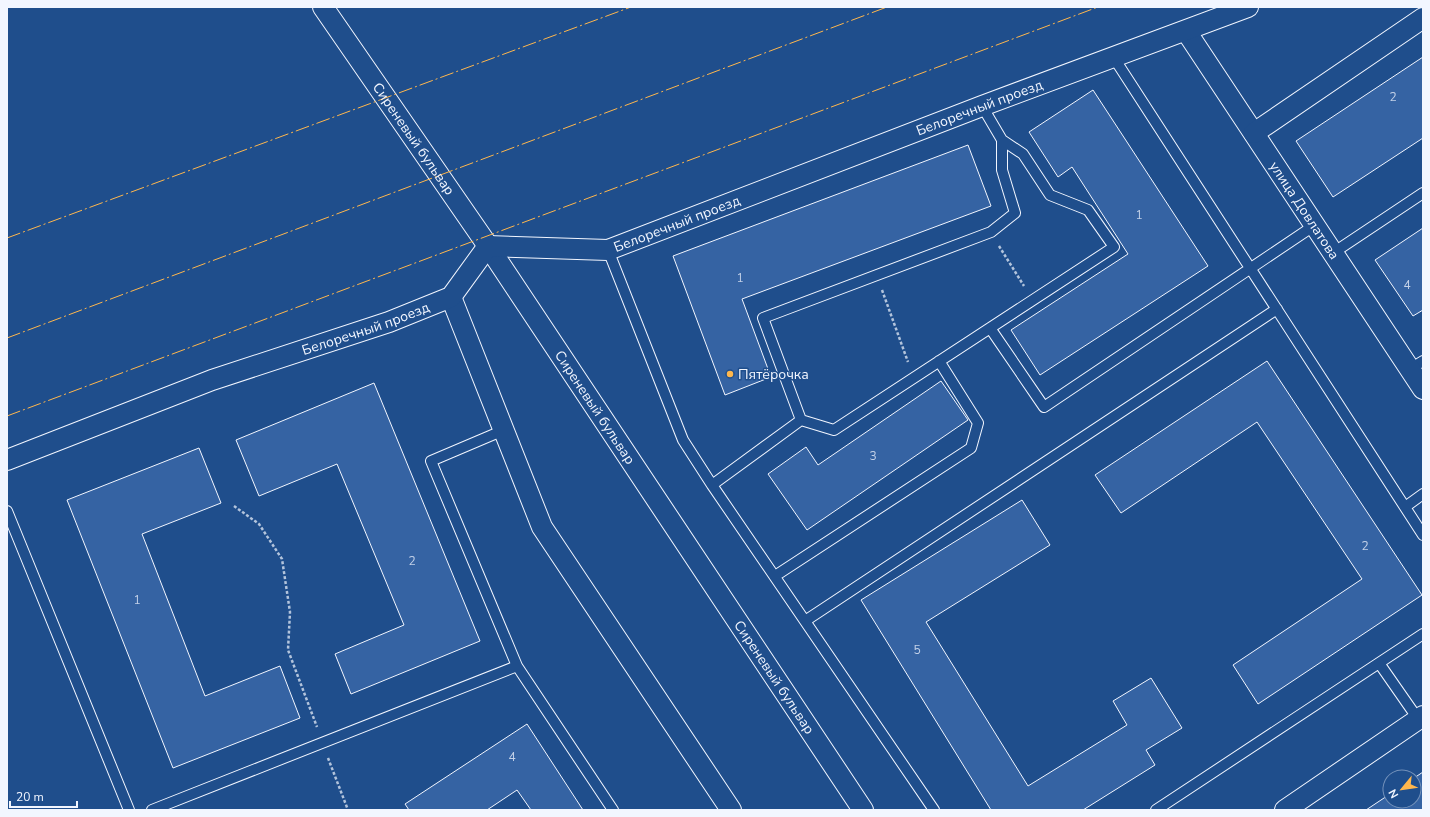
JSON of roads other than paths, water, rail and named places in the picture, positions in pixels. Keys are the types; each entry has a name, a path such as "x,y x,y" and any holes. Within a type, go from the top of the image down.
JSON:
{"street":[{"name":"Сиреневый бульвар","path":"323,7 488,246 863,810"},
{"name":"Белоречный проезд","path":"488,246 608,250 982,106 1248,7"},
{"path":"1254,133 1423,18"},
{"name":"улица Довлатова","path":"1186,31 1333,253 1417,365 1423,389"},
{"path":"488,246 451,297 542,527 731,810"},
{"name":"Белоречный проезд","path":"7,460 212,380 389,322 451,297"},
{"path":"1285,810 1421,717"}],"lane":[{"path":"1114,58 1423,535"},
{"path":"801,420 834,430 1114,247 1088,210 1050,195 1022,154 1002,140 982,106"},
{"path":"801,420 763,318 991,232 1015,213 1002,170 1002,140"},
{"path":"1333,253 1423,192"},
{"path":"990,328 1044,407 1315,226"},
{"path":"608,250 683,440 712,485 934,810"},
{"path":"805,621 1277,309"},
{"path":"775,576 971,448 978,423 939,361"},
{"path":"712,485 801,420"},
{"path":"504,430 430,461 517,666 613,810"},
{"path":"1405,507 1423,494"},
{"path":"7,511 129,810"},
{"path":"1156,810 1423,634"},
{"path":"1379,663 1421,717"},
{"path":"152,810 517,666"}],"place":[{"name":"Пятёрочка","path":"730,374"}]}
